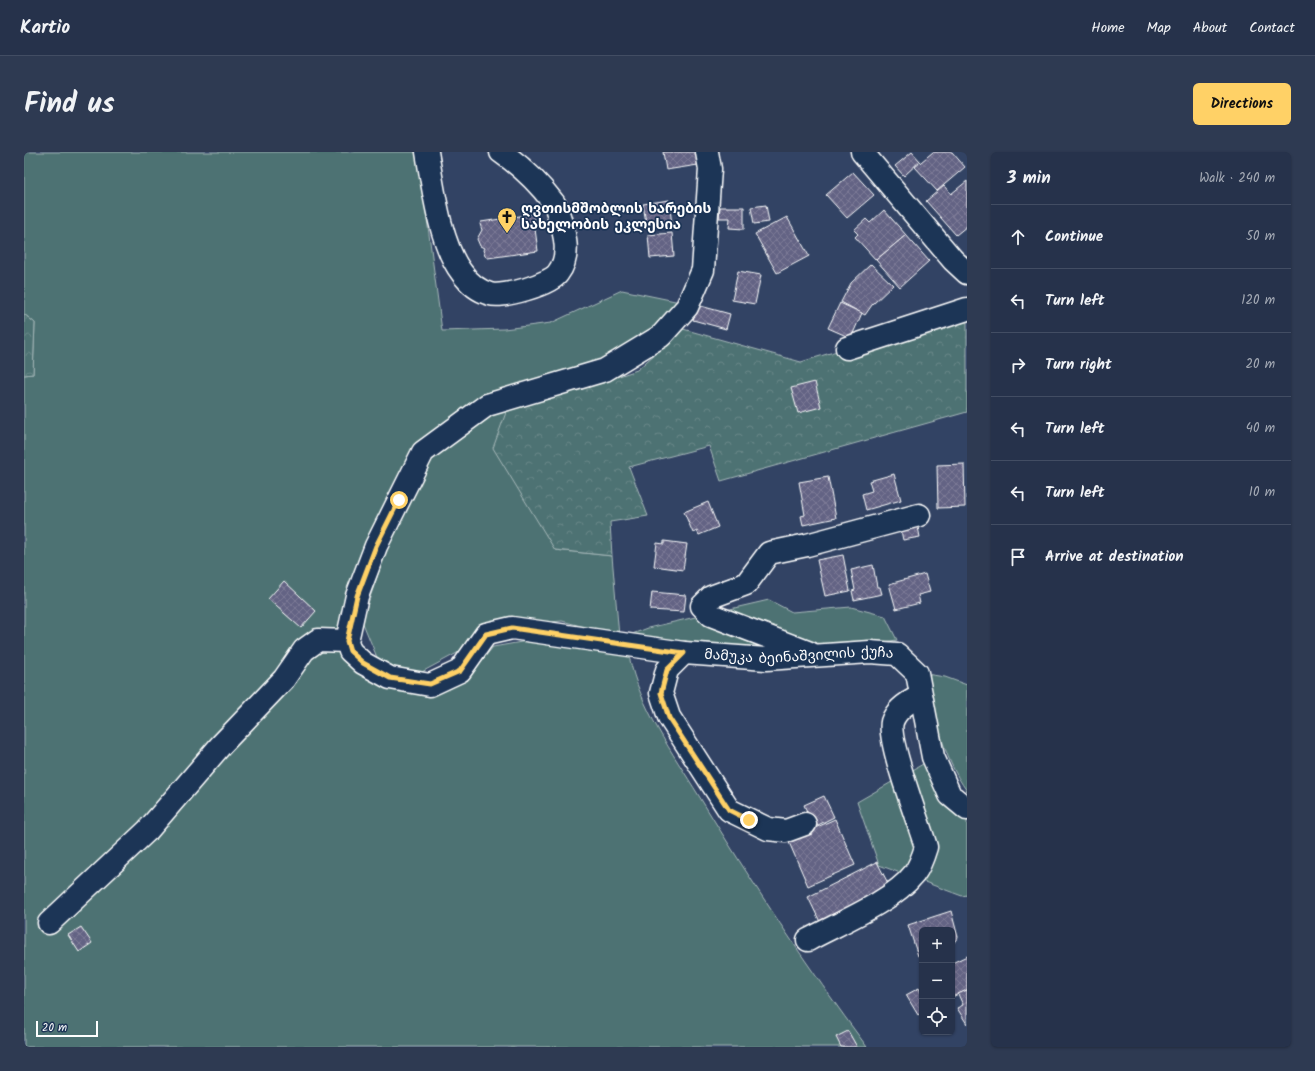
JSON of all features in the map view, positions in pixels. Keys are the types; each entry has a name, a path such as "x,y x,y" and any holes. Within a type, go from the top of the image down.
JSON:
{"street":[{"path":"427,152 440,218 450,254 462,273 477,289 492,295 515,292 541,284 558,275 565,259 565,235 554,203 521,166 501,152"},
{"path":"49,923 148,830 221,744 284,679 304,650 318,640 347,641 357,596 376,546 423,452 487,405 605,370 661,336 687,307 703,270 710,169 707,152"},
{"path":"862,152 953,260 967,273"},
{"path":"847,348 967,309"},
{"path":"816,655 711,615 702,606 711,597 746,584 769,553 807,545 918,515"},
{"name":"მამუკა ბეინაშვილის ქუჩა","path":"347,641 350,651 363,663 390,678 430,684 460,671 486,634 512,628 684,653 766,659 870,652 897,654 917,673 933,757 950,795 967,809"},
{"path":"684,653 667,670 661,693 669,718 729,810 768,829 786,831 805,824"},
{"path":"808,940 885,898 901,887 922,862 926,847 894,751 892,722 906,703 921,696"}],"green space":[{"path":"24,152 418,152 442,331 504,329 551,323 622,290 680,302 655,333 604,366 533,389 416,451 347,641 426,690 466,680 493,647 533,640 629,656 641,694 668,746 780,923 822,985 867,1047 24,1047 24,375 33,374 35,323 24,314"},
{"path":"967,311 967,412 721,481 709,446 629,467 648,516 610,522 612,556 555,550 493,448 508,407 572,392 637,370 683,329 801,362"},
{"path":"24,314 35,323 33,374 24,375"},
{"path":"508,407 555,550 612,556 619,636 562,621 488,627 472,645 418,674 381,667 362,621 394,527 428,454 456,433"},
{"path":"769,600 792,612 851,607 885,616 897,640 821,651 756,651 627,636 648,628"},
{"path":"926,674 945,677 967,685 967,791 958,778 945,750 936,720"},
{"path":"930,760 967,818 967,895 962,896 879,865 857,802"}],"building":[{"path":"663,152 696,152 698,165 666,170"},
{"path":"912,152 920,161 904,176 895,166"},
{"path":"933,152 952,152 965,167 937,191 915,167"},
{"path":"853,172 874,195 847,218 826,195"},
{"path":"967,181 967,226 956,235 926,201 944,186 951,194"},
{"path":"669,200 672,225 647,229 643,204"},
{"path":"766,205 769,222 754,224 751,207"},
{"path":"720,207 744,207 744,229 729,228 730,218 719,218"},
{"path":"884,210 906,235 876,260 855,237 858,234 854,230 866,219 870,223"},
{"name":"ღვთისმშობლის ხარების სახელობის ეკლესია","path":"533,214 538,251 488,258 485,256 483,250 484,248 480,246 477,239 482,230 480,224 481,222"},
{"path":"787,217 809,256 777,273 755,234"},
{"path":"672,233 674,256 650,258 648,235"},
{"path":"906,235 929,261 900,287 876,260"},
{"path":"871,264 893,285 872,305 865,315 841,302 851,283"},
{"path":"738,271 761,275 755,304 732,300"},
{"path":"840,303 862,313 851,338 828,328"},
{"path":"697,305 730,314 726,329 693,320"},
{"path":"815,382 821,407 798,413 791,388"},
{"path":"964,464 965,507 938,508 937,465"},
{"path":"894,474 901,500 866,510 862,494 872,491 869,481"},
{"path":"828,477 836,518 803,525 801,516 805,515 799,482"},
{"path":"708,502 718,527 699,535 697,531 693,533 684,512"},
{"path":"917,522 920,537 903,540 900,526"},
{"path":"664,541 687,544 683,570 654,566 657,543 664,544"},
{"path":"843,555 850,591 825,596 817,560"},
{"path":"873,565 877,587 880,587 882,594 854,600 852,591 855,590 851,570"},
{"path":"925,574 930,592 918,595 920,603 896,609 889,584"},
{"path":"284,581 316,611 301,628 268,599"},
{"path":"652,592 686,595 684,612 650,610"},
{"path":"824,796 834,817 814,827 804,805"},
{"path":"835,819 855,865 808,886 788,840"},
{"path":"877,862 891,889 821,924 808,897"},
{"path":"951,911 958,937 955,941 955,927 919,927 918,956 908,925"},
{"path":"81,927 92,943 79,952 68,935"},
{"path":"967,956 967,990 955,996 955,963 955,962"},
{"path":"919,988 918,1015 906,995"},
{"path":"967,990 967,1024 957,1008 963,1005 958,994"},
{"path":"848,1031 857,1047 841,1047 836,1037"}],"place":[{"name":"ღვთისმშობლის ხარების სახელობის ეკლესია","path":"507,234"}],"route":[{"path":"399,500 376,546 357,596 347,641 350,651 363,663 390,678 430,684 460,671 486,634 512,628 684,653 667,670 661,693 669,718 729,810 749,820"}]}
